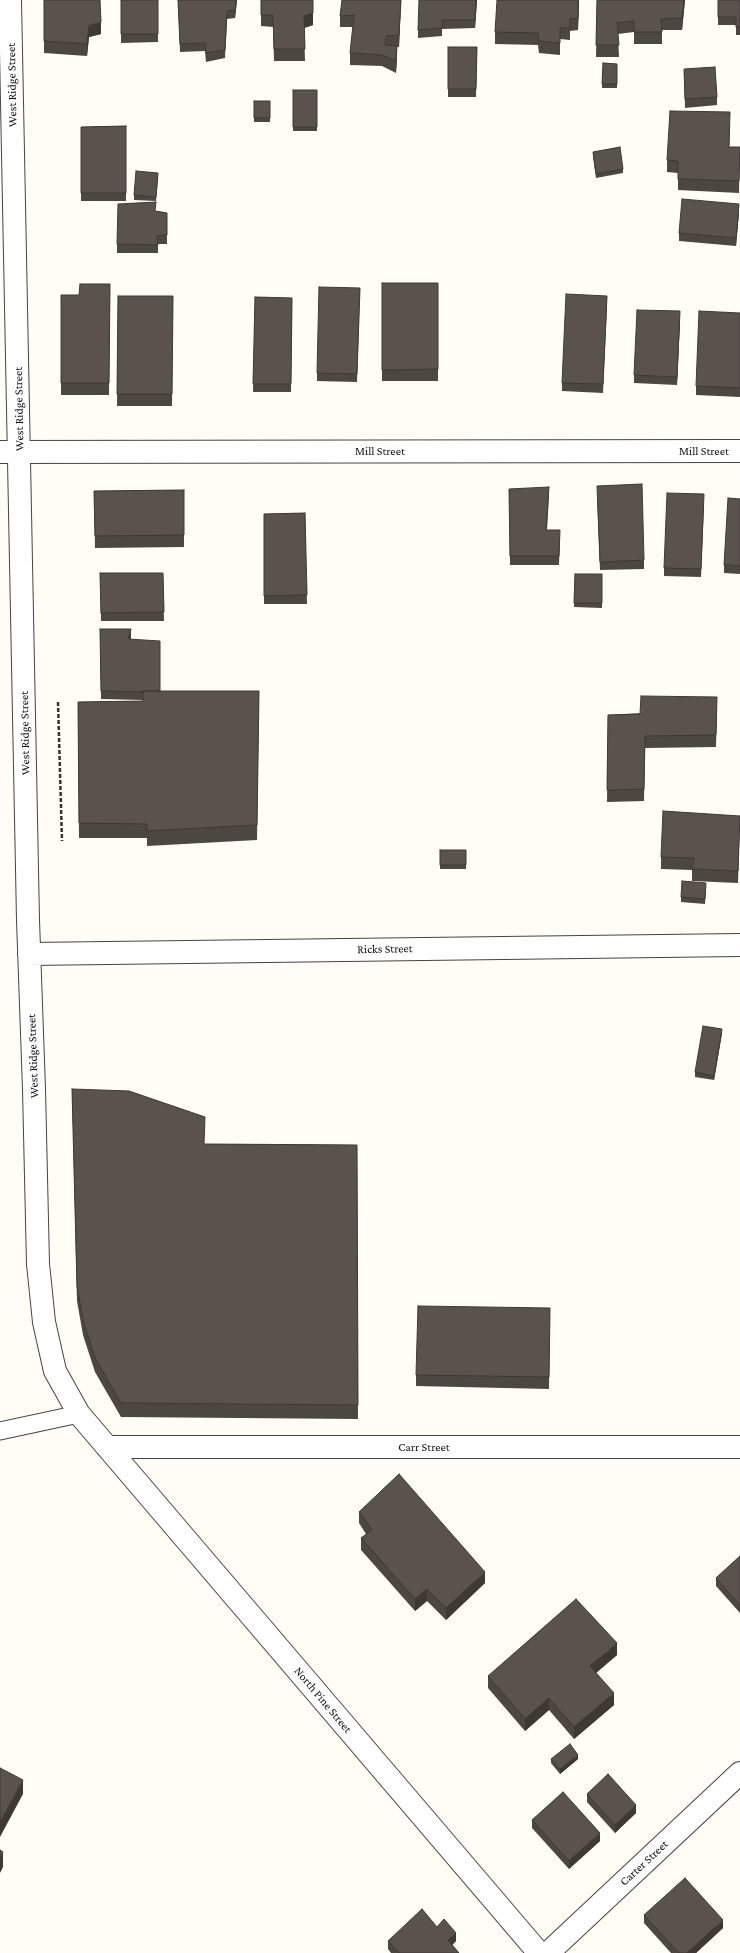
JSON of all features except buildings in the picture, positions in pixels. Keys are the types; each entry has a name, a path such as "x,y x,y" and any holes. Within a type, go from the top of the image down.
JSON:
{"street":[{"name":"West Ridge Street","path":"10,0 10,452 34,1089 38,1264 44,1322 55,1370 79,1414 107,1447"},
{"name":"Mill Street","path":"10,452 740,451"},
{"name":"Ricks Street","path":"29,954 740,945"},
{"name":"Carr Street","path":"107,1447 740,1448"},
{"name":"North Pine Street","path":"107,1447 539,1953"},
{"name":"Carter Street","path":"548,1953 740,1773"}],"lane":[{"path":"0,1431 79,1414"}],"path":[{"path":"58,702 62,840"}]}
